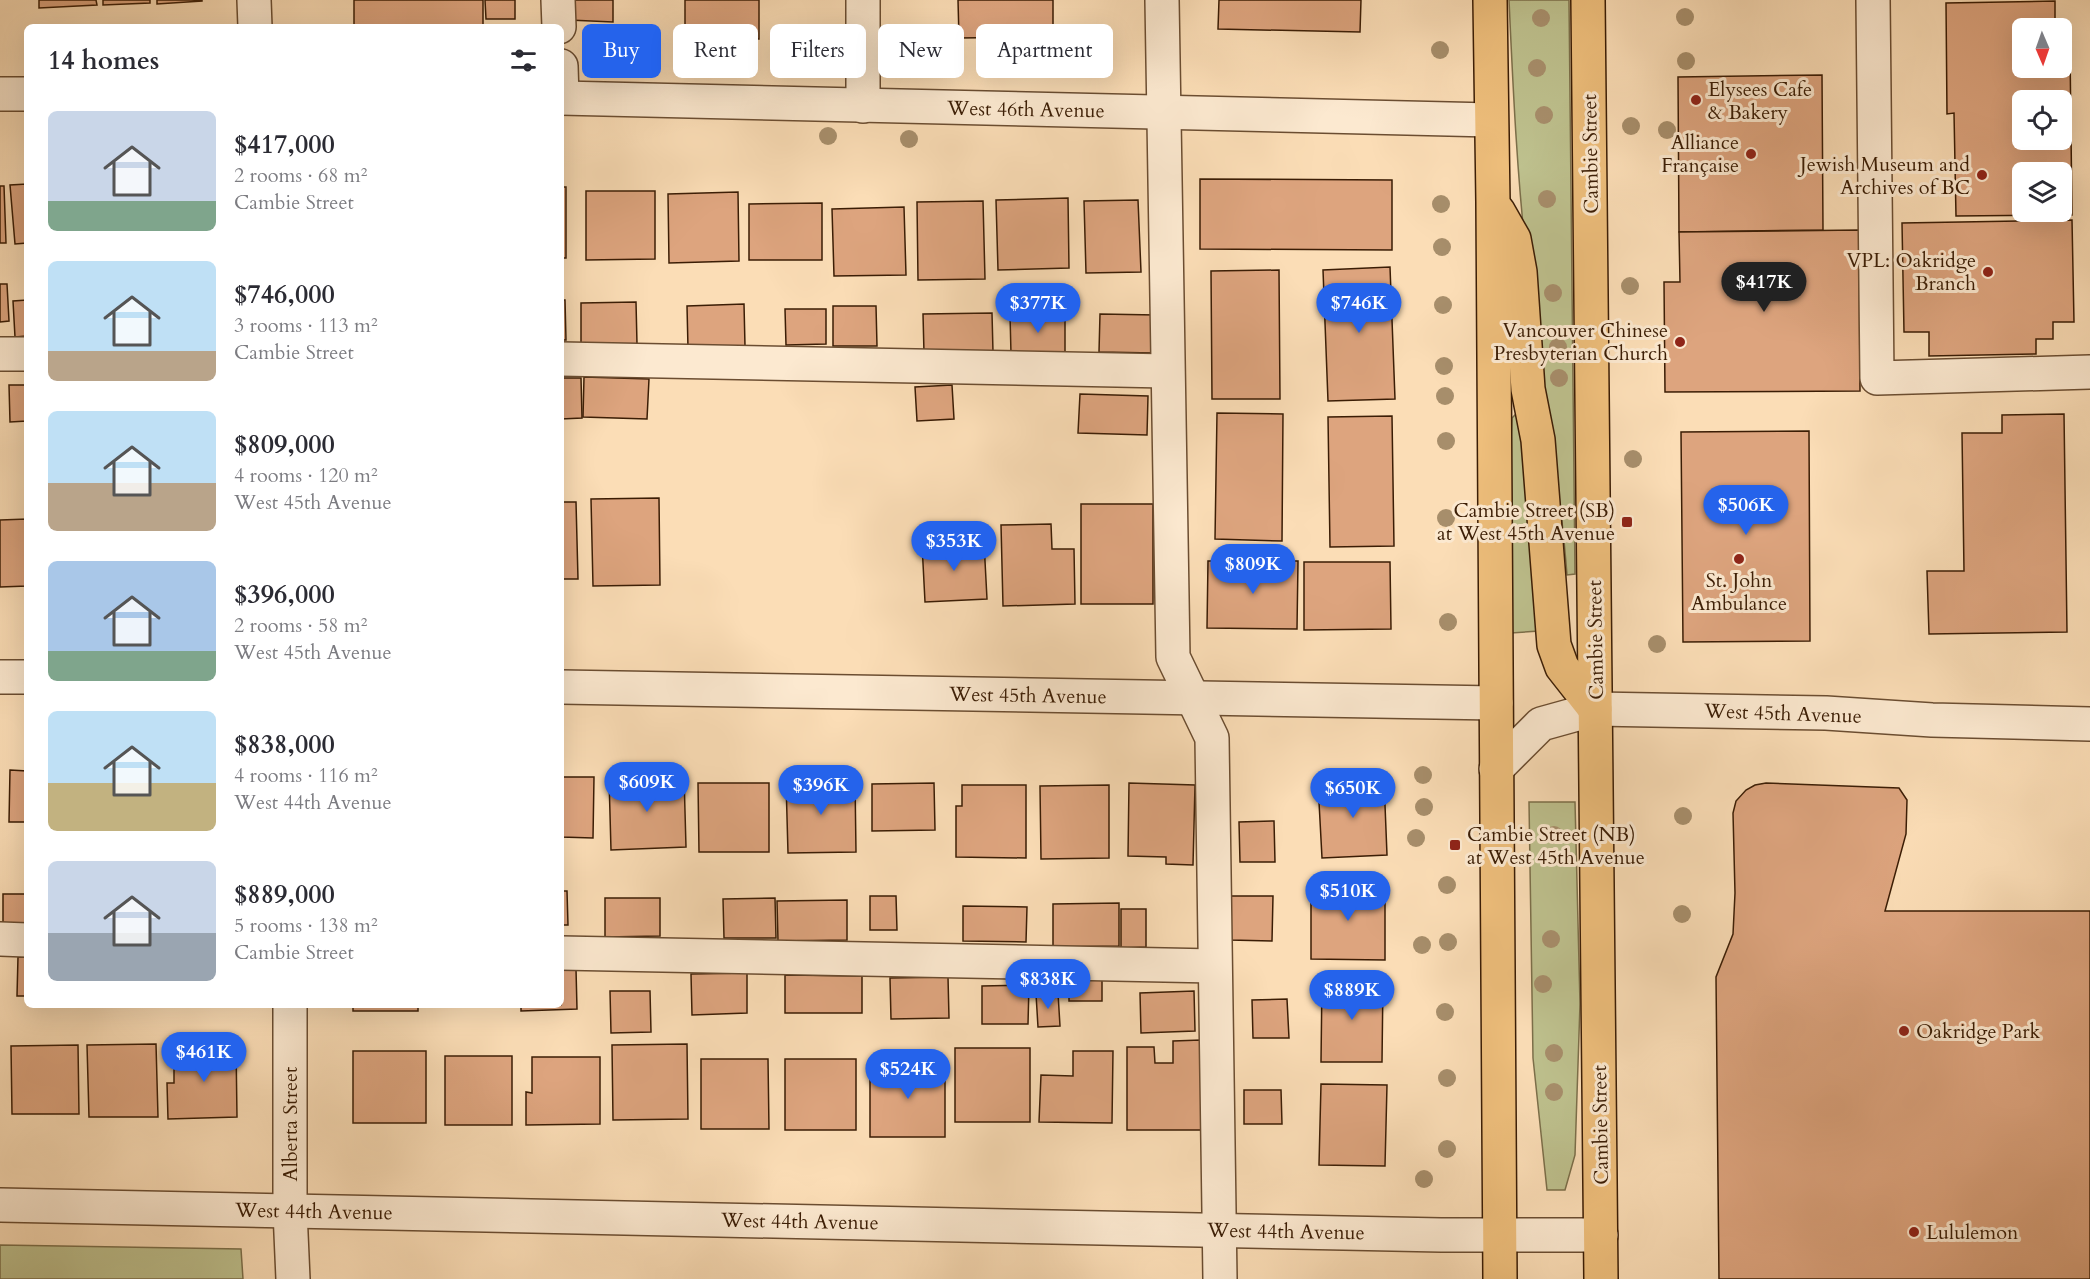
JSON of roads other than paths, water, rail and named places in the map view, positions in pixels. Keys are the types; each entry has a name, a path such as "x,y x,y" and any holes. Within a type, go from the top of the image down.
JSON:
{"main road":[{"path":"1490,0 1500,1279"},
{"name":"Cambie Street","path":"1588,0 1601,1279"},
{"path":"1493,202 1514,239 1520,272 1528,389 1538,440 1554,645 1562,667 1596,709"}],"street":[{"path":"254,0 255,24"},
{"path":"558,0 560,24"},
{"path":"863,0 863,106"},
{"path":"1162,0 1173,657 1212,738 1220,1279"},
{"path":"1873,0 1877,378 2090,372"},
{"name":"West 46th Avenue","path":"564,88 863,106 1491,120"},
{"path":"0,94 24,94"},
{"path":"0,354 24,354"},
{"path":"564,359 1167,371"},
{"path":"0,677 24,677"},
{"name":"West 45th Avenue","path":"564,687 1496,703"},
{"name":"West 45th Avenue","path":"1496,769 1541,724 1596,709 1826,713 1932,720 2090,724"},
{"path":"0,939 24,939"},
{"path":"564,952 1214,966"},
{"name":"Alberta Street","path":"290,1008 290,1211 293,1279"},
{"name":"West 44th Avenue","path":"0,1205 1499,1235 1601,1235"}],"place":[{"name":"Elysees Cafe & Bakery","path":"1696,100"},
{"name":"Alliance Française","path":"1751,154"},
{"name":"Jewish Museum and Archives of BC","path":"1982,175"},
{"name":"VPL: Oakridge Branch","path":"1988,272"},
{"name":"Vancouver Chinese Presbyterian Church","path":"1680,342"},
{"name":"Cambie Street (SB) at West 45th Avenue","path":"1627,522"},
{"name":"St. John Ambulance","path":"1739,559"},
{"name":"Cambie Street (NB) at West 45th Avenue","path":"1455,845"},
{"name":"Oakridge Park","path":"1904,1031"},
{"name":"Lululemon","path":"1914,1232"}]}
